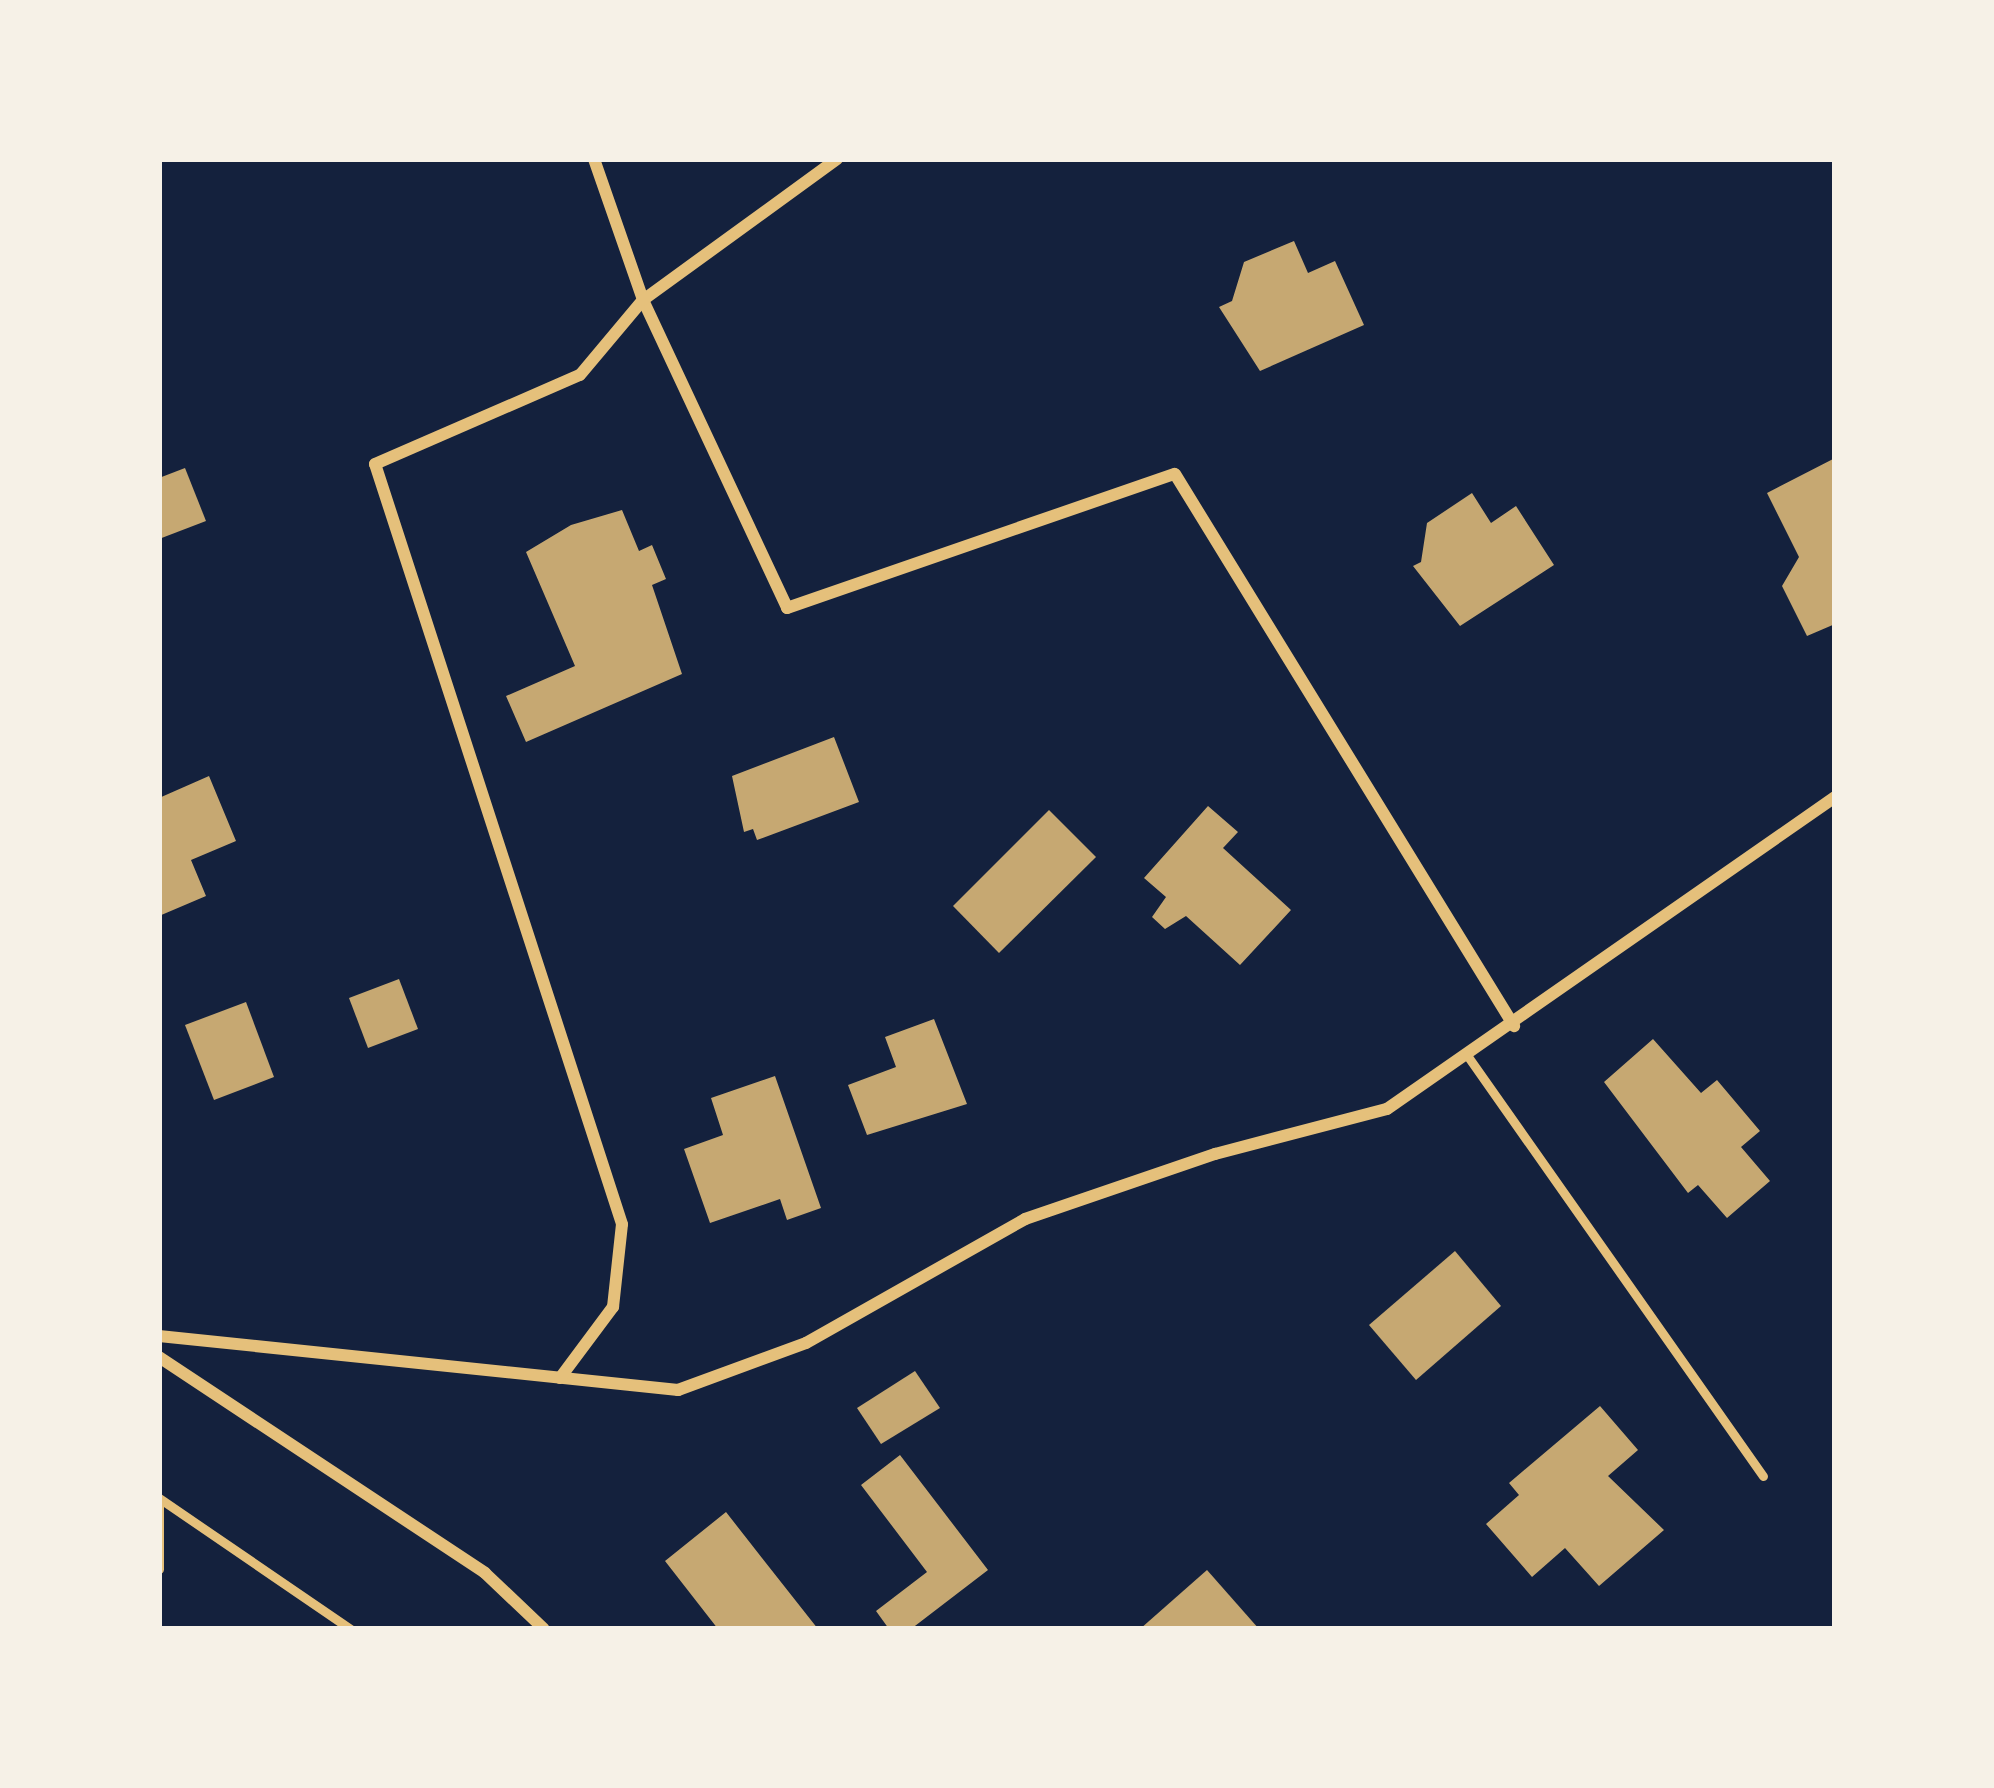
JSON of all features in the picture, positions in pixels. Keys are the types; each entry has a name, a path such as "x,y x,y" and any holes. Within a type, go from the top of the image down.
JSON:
{"street":[{"path":"594,159 644,300 787,608 1175,474 1514,1026"},
{"path":"560,1378 613,1307 622,1224 375,464 580,374 644,300 837,159"},
{"path":"159,1336 678,1390 806,1343 1025,1219 1215,1154 1387,1109 1514,1026 1835,796"},
{"path":"159,1357 485,1573 544,1629"}],"lane":[{"path":"1468,1058 1763,1476"},
{"path":"159,1500 159,1569"},
{"path":"159,1500 350,1629"}],"building":[{"path":"1294,241 1308,273 1335,261 1364,325 1260,371 1219,307 1232,301 1244,262"},
{"path":"1835,458 1835,624 1807,636 1782,586 1799,557 1767,493"},
{"path":"185,468 206,521 159,539 159,478"},
{"path":"1472,493 1491,523 1516,506 1554,565 1460,626 1413,566 1421,562 1427,523"},
{"path":"622,510 639,551 652,545 666,579 652,585 682,674 526,742 506,696 575,666 526,552 571,525"},
{"path":"834,737 859,802 757,840 753,829 744,832 732,776"},
{"path":"209,776 236,841 191,860 206,896 159,916 159,798"},
{"path":"1208,806 1238,832 1223,848 1291,910 1240,965 1186,916 1165,929 1152,917 1166,897 1144,878"},
{"path":"1049,810 1096,857 999,953 953,906"},
{"path":"399,979 418,1029 368,1048 349,998"},
{"path":"246,1002 274,1077 214,1100 185,1025"},
{"path":"934,1019 967,1104 867,1135 848,1085 896,1067 885,1037"},
{"path":"1653,1039 1701,1093 1717,1080 1760,1131 1741,1147 1770,1181 1727,1218 1698,1185 1688,1193 1604,1082"},
{"path":"775,1076 821,1208 787,1220 780,1199 710,1223 684,1149 723,1135 711,1098"},
{"path":"1455,1251 1501,1306 1416,1380 1369,1325"},
{"path":"915,1371 940,1408 881,1444 857,1408"},
{"path":"1600,1406 1638,1450 1608,1476 1664,1530 1599,1586 1565,1548 1532,1577 1486,1524 1519,1495 1509,1483"},
{"path":"900,1455 988,1570 911,1629 889,1629 876,1611 927,1572 861,1485"},
{"path":"726,1512 818,1629 718,1629 665,1561"},
{"path":"1207,1570 1259,1629 1140,1629"}]}
